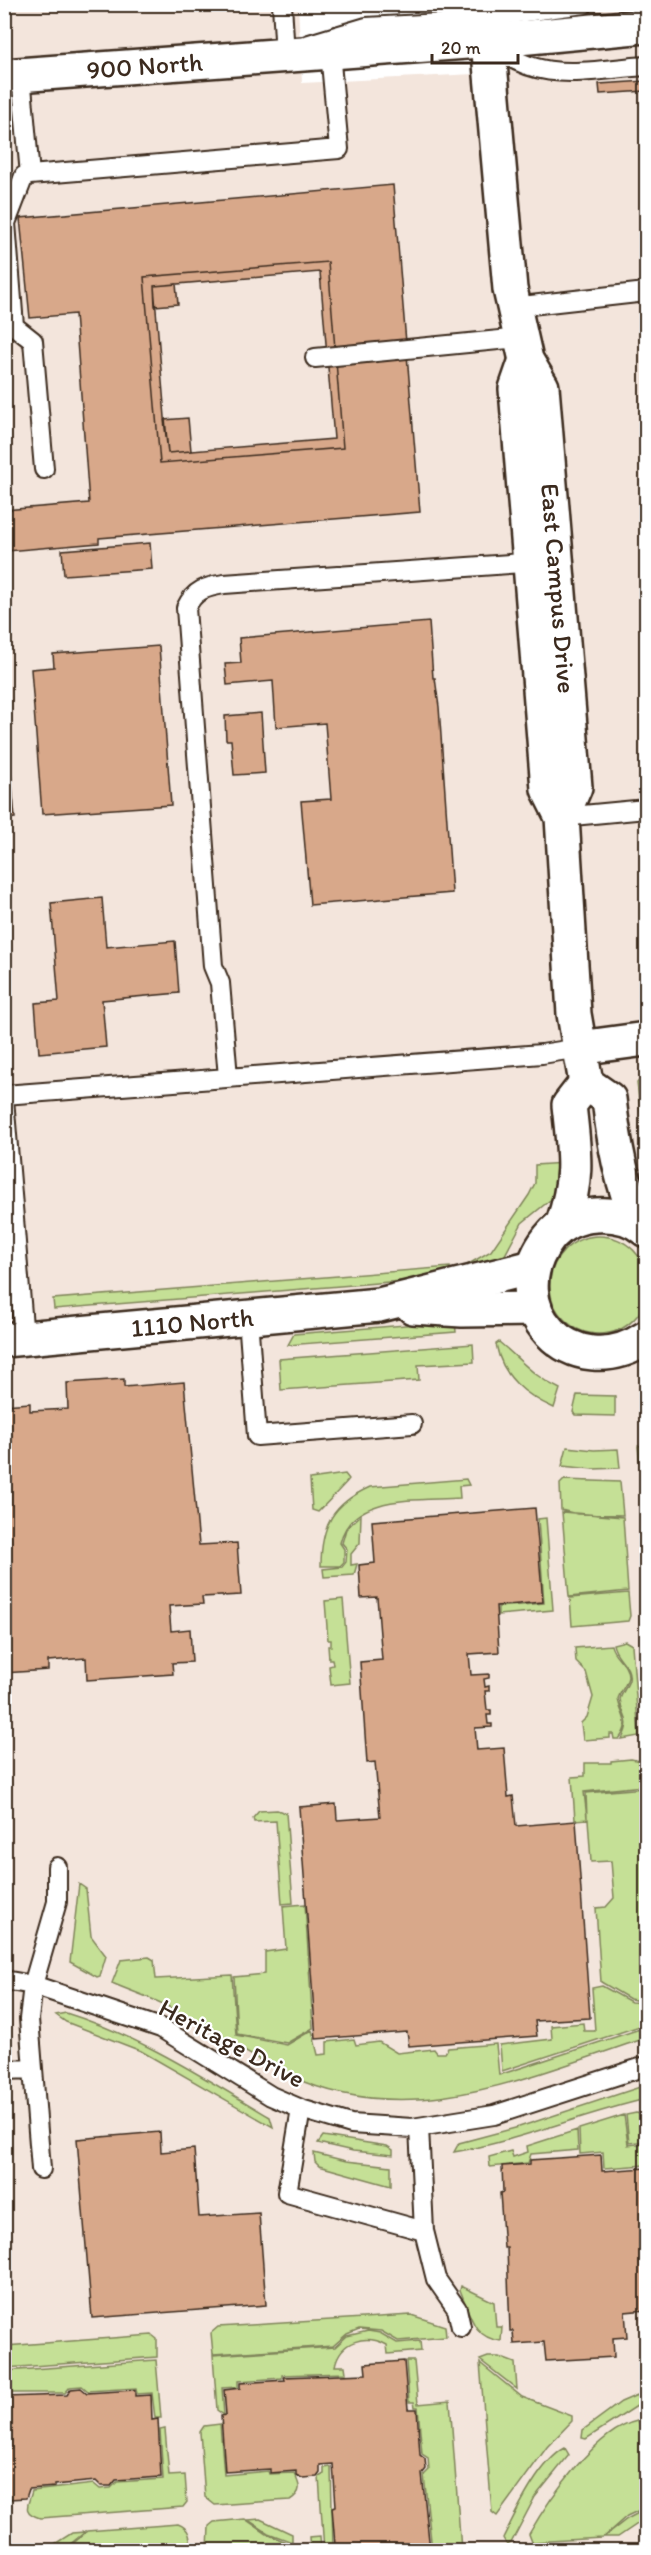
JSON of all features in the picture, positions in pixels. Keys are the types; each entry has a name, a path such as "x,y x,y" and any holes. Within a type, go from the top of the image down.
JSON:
{"street":[{"name":"900 North","path":"13,75 488,41 646,26"},
{"path":"488,41 513,307 523,349"},
{"name":"East Campus Drive","path":"523,349 516,389 544,561 548,789 562,817 574,1014 586,1083"},
{"path":"579,1048 646,1039"},
{"path":"643,1227 626,1195 616,1155 609,1099 586,1083 569,1105 575,1158 573,1193 563,1223 541,1249 533,1266 531,1288 535,1309 547,1329 564,1344 585,1353 608,1355 631,1348 646,1338"},
{"path":"563,1223 589,1216 610,1215 643,1227"},
{"path":"379,1305 533,1266"},
{"path":"379,1305 462,1310 535,1309"},
{"name":"1110 North","path":"14,1339 379,1305"}],"lane":[{"path":"282,4 285,56 309,44 366,27 442,23 584,4"},
{"path":"488,41 517,63 542,71 646,66"},
{"path":"44,468 33,341 14,326 6,224 24,176 339,149 330,52"},
{"path":"13,75 30,175"},
{"path":"513,307 646,292"},
{"path":"315,358 523,349"},
{"path":"228,1077 220,983 212,956 186,608 191,596 206,588 224,584 544,561"},
{"path":"562,817 646,809"},
{"path":"4,1095 542,1054 579,1048"},
{"path":"4,1099 14,1339"},
{"path":"248,1318 257,1436 412,1424"},
{"path":"41,2169 29,2019 33,1985 53,1923 57,1902 57,1867"},
{"name":"Heritage Drive","path":"4,1980 33,1985 161,2028 271,2096 301,2109 351,2124 419,2127 494,2115 646,2066"},
{"path":"4,2070 33,2068"},
{"path":"301,2109 287,2193 424,2231"},
{"path":"419,2127 424,2231 436,2279 457,2309 461,2327"}],"shaded area":[{"path":"5,5 298,5 302,83 474,74 471,5 646,5 646,2550 5,2550"}],"green space":[{"path":"646,1073 646,1160 637,1083"},
{"path":"564,1163 555,1196 522,1223 499,1266 467,1275 467,1265 491,1251 529,1195 535,1183 535,1165"},
{"path":"599,1236 618,1239 634,1250 645,1266 648,1285 645,1304 634,1320 618,1331 599,1334 580,1331 564,1320 553,1304 550,1285 553,1266 564,1250 580,1239"},
{"path":"450,1267 451,1277 54,1309 53,1299"},
{"path":"455,1321 456,1332 288,1345 294,1334"},
{"path":"499,1342 535,1374 560,1389 554,1408 516,1384 499,1356 496,1344"},
{"path":"473,1344 474,1362 418,1365 419,1380 281,1390 279,1359"},
{"path":"577,1395 615,1396 615,1416 575,1415 573,1412"},
{"path":"646,1444 646,1464 640,1466 638,1446"},
{"path":"567,1447 594,1450 618,1449 620,1468 593,1469 562,1466"},
{"path":"345,1474 349,1479 318,1512 312,1510 310,1479"},
{"path":"646,1478 646,1509 643,1510 641,1482"},
{"path":"466,1479 469,1485 459,1486 460,1498 389,1503 358,1515 347,1527 340,1543 344,1549 344,1562 340,1566 321,1566 323,1539 331,1518 346,1501 357,1494 370,1487"},
{"path":"564,1480 620,1482 623,1515 577,1514 561,1510 560,1484"},
{"path":"562,1512 623,1517 628,1591 569,1597"},
{"path":"361,1515 360,1543 351,1554 351,1565 357,1564 354,1575 324,1577 323,1569 342,1567 346,1562 347,1549 342,1543 346,1529"},
{"path":"546,1518 553,1610 498,1615 498,1607 544,1603 538,1519"},
{"path":"628,1593 630,1616 628,1621 572,1626 570,1598"},
{"path":"343,1599 350,1683 331,1685 329,1666 333,1665 332,1659 329,1659 328,1646 331,1646 331,1640 328,1640 325,1601"},
{"path":"625,1641 632,1645 639,1736 622,1739 627,1722 620,1699 628,1683 629,1675 613,1644"},
{"path":"611,1645 628,1676 618,1699 625,1728 619,1739 614,1739 613,1734 610,1734 610,1738 583,1740 581,1723 587,1717 593,1697 586,1672 576,1662 575,1648"},
{"path":"631,1759 641,1761 643,1786 584,1792 587,1818 586,1793 644,1788 643,1761 646,1762 646,2002 630,1999 601,1982 596,1908 606,1907 614,1898 611,1861 591,1862 588,1819 575,1820 572,1777 585,1776 585,1763 611,1763 611,1761"},
{"path":"277,1810 286,1813 293,1903 282,1904 276,1821 254,1822 253,1818 259,1811"},
{"path":"79,1884 86,1889 91,1936 106,1956 100,1976 97,1977 70,1962"},
{"path":"305,1904 313,2028 287,2043 237,2034 234,1977 265,1974 265,1952 286,1949 283,1906"},
{"path":"149,1957 154,1960 156,1979 232,1975 236,2035 287,2045 312,2030 318,2055 327,2054 327,2042 354,2039 356,2045 379,2042 397,2053 434,2049 437,2053 445,2053 448,2048 496,2044 499,2075 646,2027 646,2038 558,2068 470,2092 425,2099 380,2099 335,2092 290,2076 167,2006 112,1983 121,1960"},
{"path":"602,1986 631,2002 646,2003 646,2024 502,2071 500,2045 552,2039 551,2026 583,2023 584,2031 595,2031 592,1988"},
{"path":"66,2013 120,2033 171,2059 270,2117 273,2127 141,2051 66,2022 56,2015"},
{"path":"646,2085 646,2099 502,2141 454,2152 459,2143 519,2127"},
{"path":"636,2113 646,2115 646,2141 629,2143 626,2115"},
{"path":"624,2115 628,2145 646,2143 646,2165 604,2168 603,2152 580,2154 579,2129"},
{"path":"577,2130 578,2150 531,2154 528,2163 490,2167 489,2157 511,2151 513,2157 528,2152 527,2146"},
{"path":"323,2136 387,2146 393,2150 393,2155 353,2151 318,2143"},
{"path":"314,2153 346,2161 391,2166 391,2186 319,2166 315,2162"},
{"path":"461,2286 494,2302 496,2327 502,2327 501,2341 491,2339 478,2330 460,2290"},
{"path":"411,2315 445,2326 446,2337 398,2341 381,2331 359,2329 347,2334 333,2346 213,2354 211,2333 218,2327"},
{"path":"368,2331 380,2333 397,2343 420,2341 421,2351 388,2354 387,2345 379,2342 363,2340 355,2342 342,2350 335,2366 345,2366 346,2373 282,2375 282,2378 238,2381 238,2387 222,2388 224,2415 217,2410 213,2355 335,2347 347,2336"},
{"path":"152,2335 157,2339 157,2357 5,2368 5,2346"},
{"path":"499,2357 515,2363 517,2389 480,2360"},
{"path":"156,2360 161,2418 155,2418 152,2393 137,2394 136,2388 88,2391 82,2386 70,2387 65,2393 5,2393 5,2371"},
{"path":"406,2361 414,2361 418,2404 450,2401 461,2550 432,2550 424,2475 429,2470 428,2458 422,2454 418,2407 415,2407 414,2402 409,2402"},
{"path":"480,2363 522,2397 572,2416 572,2421 547,2447 497,2516 492,2512"},
{"path":"637,2395 640,2397 640,2404 586,2439 582,2438 583,2430 621,2402"},
{"path":"637,2421 643,2426 646,2507 627,2516 602,2538 532,2542 529,2534 575,2468 606,2438 621,2427"},
{"path":"220,2424 224,2475 268,2471 269,2474 294,2473 299,2487 297,2494 290,2500 215,2505 205,2497 200,2432 204,2426"},
{"path":"165,2429 169,2476 185,2475 187,2502 183,2507 40,2518 28,2510 32,2491 94,2484 100,2489 111,2488 117,2482 163,2479 160,2430"},
{"path":"565,2448 569,2455 535,2497 511,2543 507,2545 503,2538 529,2488 546,2464"},
{"path":"331,2467 333,2548 337,2550 324,2550 319,2477 324,2474 324,2468"},
{"path":"646,2509 646,2518 618,2537 604,2537 627,2519"},
{"path":"245,2519 267,2534 293,2545 294,2550 208,2550 209,2526 214,2522"},
{"path":"260,2519 292,2534 292,2542 268,2533 248,2520"},
{"path":"178,2524 188,2531 191,2550 66,2550 87,2531"},
{"path":"85,2532 63,2550 45,2550 72,2533"},
{"path":"320,2536 321,2550 310,2550 309,2537"}],"building":[{"path":"646,81 646,91 600,94 599,84"},
{"path":"393,185 420,512 99,538 99,543 7,551 4,510 89,503 75,314 30,318 20,218","holes":["328,262 343,448 160,463 144,277"]},
{"path":"328,262 343,448 160,463 144,277","holes":["320,272 334,439 168,453 154,286"]},
{"path":"176,284 178,304 155,306 154,286"},
{"path":"188,418 191,451 168,453 164,420"},
{"path":"150,543 152,569 64,575 62,550"},
{"path":"429,622 433,678 435,678 439,707 452,893 310,905 301,801 331,799 325,723 276,727 273,681 227,685 225,664 241,663 239,638"},
{"path":"159,646 171,805 42,814 31,669 54,667 53,654"},
{"path":"4,691 15,818 4,819"},
{"path":"261,713 265,773 234,775 231,740 226,740 225,716"},
{"path":"102,898 106,947 175,941 179,993 102,1000 106,1047 39,1053 35,1003 59,1001 51,903"},
{"path":"124,1379 124,1387 184,1382 199,1545 237,1543 241,1595 202,1597 203,1604 169,1606 171,1631 190,1629 192,1662 172,1663 173,1674 87,1680 86,1658 48,1661 48,1670 4,1673 4,1405 30,1403 30,1411 68,1409 67,1383"},
{"path":"535,1508 543,1602 496,1606 499,1652 469,1654 471,1675 489,1674 489,1678 484,1679 485,1687 489,1686 489,1691 485,1691 487,1710 491,1710 491,1715 487,1715 488,1724 492,1724 492,1727 475,1728 477,1750 504,1748 508,1797 513,1796 516,1826 576,1821 590,2018 535,2021 537,2036 409,2046 407,2032 316,2039 299,1807 336,1804 337,1820 380,1817 375,1762 367,1763 360,1662 382,1660 377,1597 361,1598 359,1565 375,1563 372,1521"},
{"path":"160,2132 161,2152 194,2149 199,2217 259,2213 266,2305 92,2318 77,2139"},
{"path":"601,2155 602,2171 646,2168 646,2310 625,2312 627,2337 613,2338 614,2357 546,2361 544,2342 514,2344 513,2331 510,2331 507,2248 504,2248 500,2193 503,2192 502,2166 530,2164 530,2160"},
{"path":"404,2361 408,2409 417,2409 420,2455 425,2459 426,2469 422,2474 430,2550 339,2550 339,2544 335,2545 332,2507 336,2506 333,2464 320,2465 320,2473 317,2477 302,2478 296,2475 296,2471 270,2473 270,2469 225,2472 221,2416 226,2415 224,2390 240,2388 240,2383 285,2380 284,2377 366,2374 365,2364"},
{"path":"81,2388 87,2393 135,2390 135,2396 151,2395 152,2420 158,2419 161,2477 116,2480 111,2486 101,2486 96,2481 55,2485 55,2487 29,2489 26,2498 9,2499 4,2496 4,2397 67,2395 71,2389"}]}
